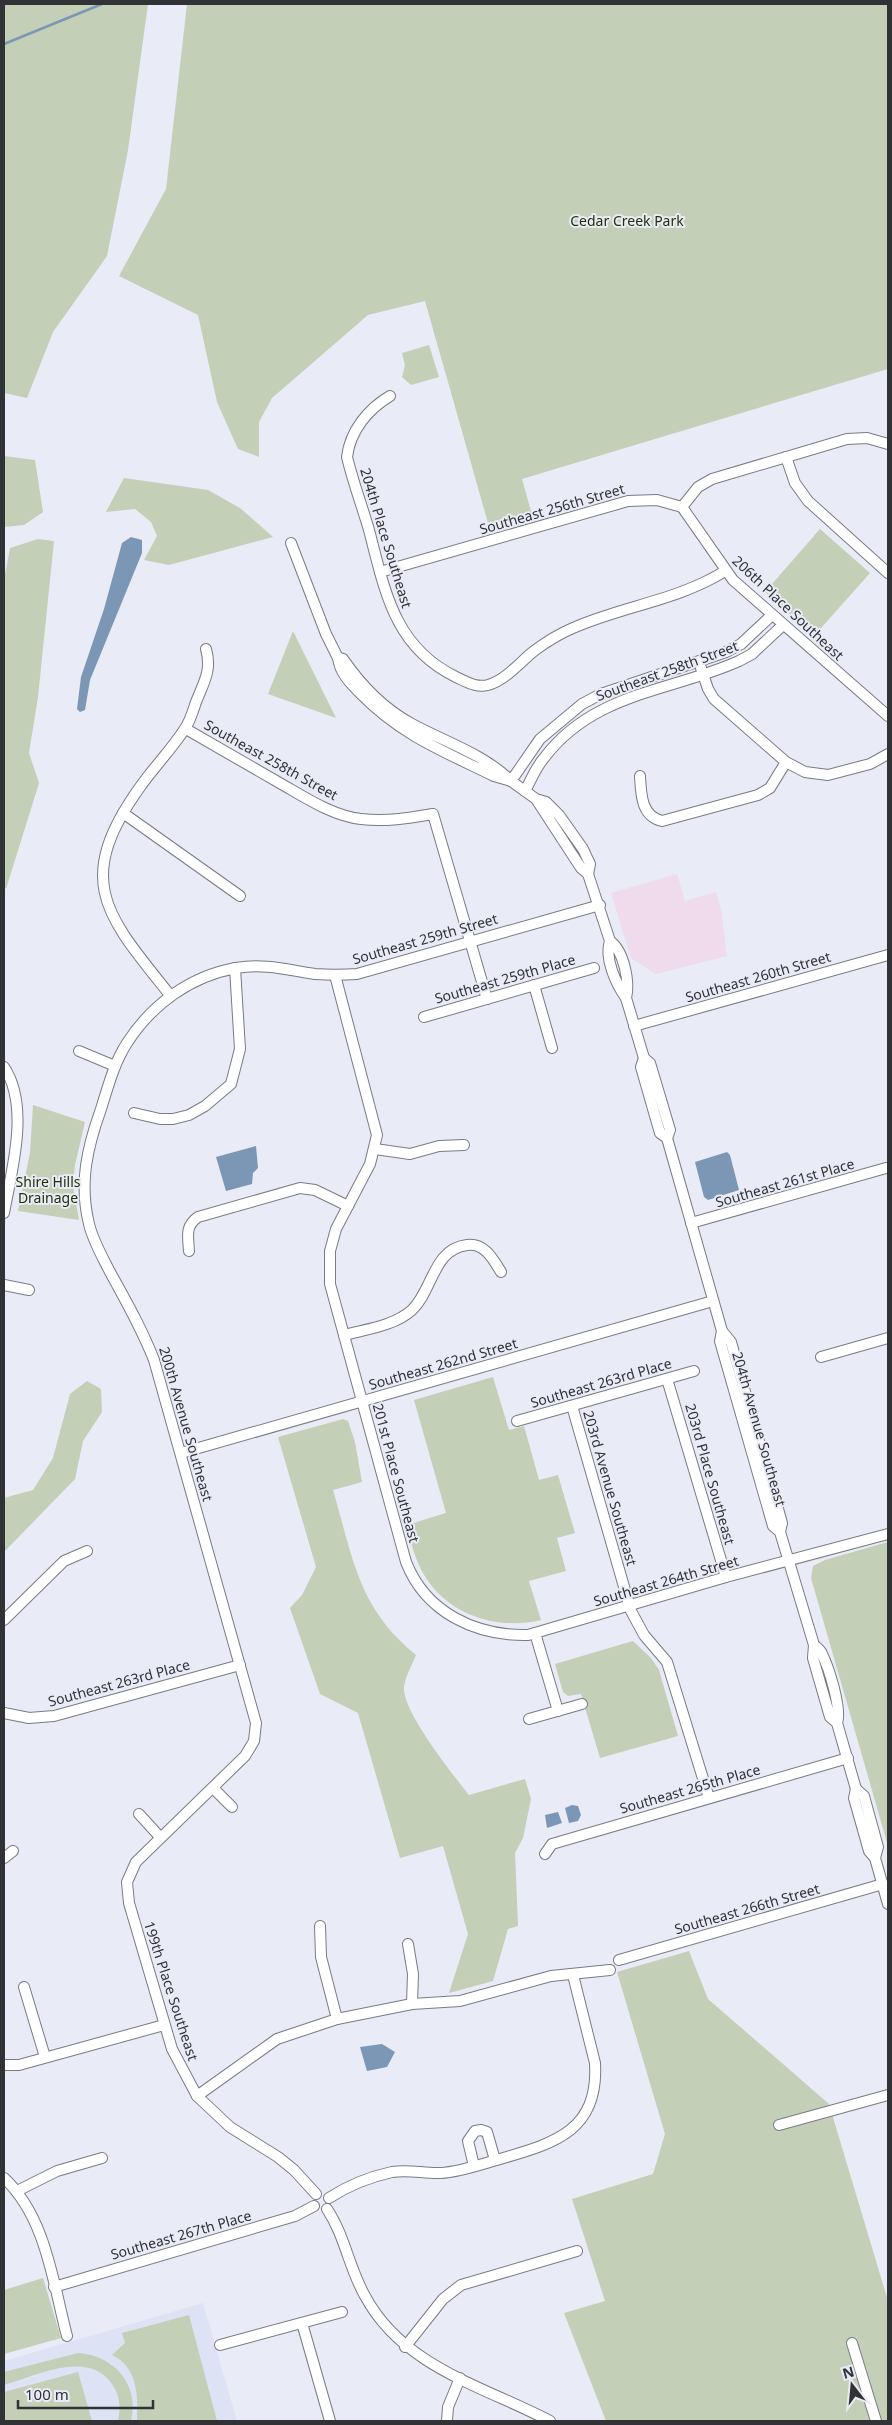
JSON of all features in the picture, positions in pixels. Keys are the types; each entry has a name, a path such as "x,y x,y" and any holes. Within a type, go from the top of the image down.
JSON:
{"street":[{"name":"204th Place Southeast","path":"390,396 370,408 349,444 347,457 391,609 410,641 420,653 446,672 471,684 487,685 500,680 534,651 571,629 594,619 693,589 725,571"},
{"path":"682,508 698,487 705,482 847,438 867,438 888,444"},
{"path":"786,457 795,483 808,501 888,573"},
{"name":"Southeast 256th Street","path":"380,572 628,501 657,500 682,508"},
{"name":"206th Place Southeast","path":"682,508 695,522 725,571 783,625 888,716"},
{"name":"204th Avenue Southeast","path":"291,543 326,634 338,658 340,668 350,683 381,714 398,726 485,772 511,781 536,799 581,868 588,874 600,904 610,941 607,950 619,988 626,998 644,1058 650,1062 670,1130 667,1138 713,1301 722,1331 731,1342 782,1523 780,1532 814,1645 822,1652 840,1714 837,1723 856,1788 864,1796 878,1847 876,1858 888,1904"},
{"name":"Southeast 258th Street","path":"511,781 540,739 582,704 621,686 699,662 742,644 772,615"},
{"name":"Southeast 258th Street","path":"525,791 543,758 559,741 586,718 617,702 727,666 752,654 783,625"},
{"path":"170,995 116,925 103,885 104,861 112,833 123,814 140,787 186,729 210,668 206,648"},
{"path":"699,662 702,674 714,698 786,762 805,772 828,775 870,764 888,754"},
{"name":"Southeast 258th Street","path":"186,729 311,800 341,814 360,819 381,820 406,819 433,814 471,941"},
{"path":"640,776 641,794 647,812 654,819 662,821 758,795 770,788 786,762"},
{"path":"123,814 240,896"},
{"name":"Southeast 259th Street","path":"170,995 201,978 235,968 262,966 335,975 376,970 600,904"},
{"path":"471,941 488,999"},
{"name":"Southeast 260th Street","path":"634,1026 888,955"},
{"path":"134,1113 160,1119 173,1119 189,1115 204,1106 231,1084 240,1050 235,968"},
{"name":"Southeast 259th Place","path":"424,1017 594,968"},
{"path":"335,975 340,1000 375,1120 378,1135 375,1149 410,1154 439,1146 464,1145"},
{"path":"534,986 552,1048"},
{"name":"200th Avenue Southeast","path":"170,995 149,1014 115,1066 84,1165 84,1192 94,1242 148,1344 181,1453 256,1723 254,1741"},
{"path":"79,1051 115,1066"},
{"path":"4,1067 15,1087 18,1113 8,1166 4,1213"},
{"name":"201st Place Southeast","path":"375,1149 336,1228 329,1267 330,1284 410,1570 425,1594 452,1617"},
{"name":"Southeast 261st Place","path":"691,1223 886,1168"},
{"path":"189,1251 188,1230 190,1223 198,1217 294,1189 315,1190 348,1206"},
{"path":"344,1336 390,1323 413,1309 424,1294 440,1261 453,1249 471,1245 484,1249 501,1272"},
{"path":"4,1285 29,1290"},
{"name":"Southeast 262nd Street","path":"181,1453 713,1301"},
{"path":"821,1357 888,1338"},
{"name":"Southeast 263rd Place","path":"517,1421 694,1371"},
{"name":"203rd Place Southeast","path":"667,1378 726,1577"},
{"name":"203rd Avenue Southeast","path":"572,1406 629,1606 635,1622 662,1655 670,1668 709,1798"},
{"name":"Southeast 264th Street","path":"452,1617 466,1625 489,1632 514,1635 535,1633 726,1577 888,1534"},
{"path":"4,1620 64,1561 87,1551"},
{"path":"535,1633 558,1711"},
{"name":"Southeast 263rd Place","path":"4,1713 29,1718 54,1716 240,1665"},
{"path":"529,1719 582,1704"},
{"name":"199th Place Southeast","path":"254,1741 244,1756 213,1788 136,1862 128,1876 127,1890 133,1919 164,2025 177,2062 197,2096 230,2127 278,2157 294,2170 316,2194"},
{"name":"Southeast 265th Place","path":"545,1854 552,1844 848,1758"},
{"path":"213,1788 232,1807"},
{"path":"139,1814 160,1837"},
{"path":"4,1858 13,1851"},
{"name":"Southeast 266th Street","path":"619,1960 883,1884"},
{"path":"320,1926 321,1957 337,2019"},
{"path":"408,1944 413,1974 412,2004"},
{"path":"197,2096 276,2039 337,2019 412,2004 460,2001 551,1976 610,1970"},
{"path":"329,2198 358,2182 392,2172 441,2173 546,2146 562,2137 589,2108 596,2078 595,2063 573,1975"},
{"path":"24,1987 45,2057"},
{"path":"4,2065 19,2065 164,2025"},
{"path":"779,2125 888,2095"},
{"path":"474,2166 468,2141 475,2131 487,2132 495,2160"},
{"path":"17,2191 57,2170 102,2158"},
{"path":"4,2178 17,2191 38,2225 67,2336"},
{"path":"323,2193 329,2198 330,2203 327,2209 320,2210 314,2206 313,2200 316,2194 323,2193"},
{"name":"Southeast 267th Place","path":"54,2286 295,2216 314,2206"},
{"path":"327,2209 342,2238 364,2296 378,2317 405,2347 428,2362 550,2421"},
{"path":"405,2347 443,2300 461,2286 577,2251"},
{"path":"220,2345 342,2312"},
{"path":"302,2323 330,2421"},
{"path":"852,2343 876,2421"},
{"path":"447,2421 448,2407 460,2378"}],"shaded area":[{"path":"677,874 685,901 716,892 721,909 727,956 656,974 631,958 611,893"},
{"path":"203,2303 237,2421 4,2421 4,2361"}],"green space":[{"path":"4,4 148,4 128,150 107,256 53,332 27,398 4,393"},
{"name":"Cedar Creek Park","path":"187,4 888,4 888,369 522,479 533,518 490,530 425,301 368,315 272,398 259,422 259,457 238,449 217,402 198,315 119,276 166,189"},
{"path":"429,345 439,377 411,385 402,377 405,365 402,353"},
{"path":"4,456 35,460 43,512 24,525 4,527"},
{"path":"124,478 208,490 240,508 273,537 169,565 144,560 157,536 151,522 135,509 106,512"},
{"path":"820,529 870,573 814,636 765,592"},
{"path":"38,539 54,541 38,697 29,753 39,783 6,889 4,885 4,580 10,548"},
{"path":"293,631 336,718 268,694"},
{"name":"Shire Hills Drainage","path":"33,1105 85,1122 75,1165 73,1186 79,1220 18,1211 30,1153"},
{"path":"493,1377 509,1430 524,1426 539,1480 558,1475 575,1533 557,1538 566,1571 529,1581 541,1620 522,1623 503,1623 484,1619 450,1604 436,1591 425,1576 415,1554 407,1525 446,1513 414,1400"},
{"path":"87,1381 101,1389 102,1412 83,1441 75,1479 4,1552 4,1498 33,1490 53,1458 70,1394"},
{"path":"343,1419 348,1421 355,1442 362,1482 333,1490 353,1560 370,1600 381,1619 416,1655 404,1687 411,1711 430,1743 469,1795 525,1779 531,1799 523,1838 515,1853 518,1926 508,1929 493,1981 449,1993 468,1934 443,1846 400,1858 358,1713 320,1694 290,1608 302,1595 316,1567 278,1437"},
{"path":"888,1542 888,1846 811,1578 813,1566 825,1560"},
{"path":"633,1641 651,1658 659,1670 678,1736 600,1758 581,1694 568,1696 563,1692 555,1664"},
{"path":"689,1951 708,1999 829,2104 888,2301 888,2421 606,2421 564,2313 605,2301 572,2199 653,2174 665,2134 617,1972"},
{"path":"43,2278 61,2338 4,2354 4,2290"},
{"path":"189,2315 217,2421 137,2421 136,2392 132,2375 121,2360 112,2355 125,2343 122,2333"},
{"path":"78,2353 103,2359 121,2374 128,2384 132,2395 131,2421 118,2421 119,2402 115,2388 102,2374 90,2368 61,2368 4,2385 4,2372"},
{"path":"78,2372 92,2421 4,2421 4,2392"}],"water":[{"path":"131,537 142,540 142,553 90,680 85,710 80,712 77,709 81,677 104,609 122,543"},
{"path":"256,1146 258,1168 253,1173 252,1184 226,1191 216,1157"},
{"path":"727,1152 730,1155 739,1190 708,1200 704,1197 695,1162"},
{"path":"572,1805 578,1806 581,1815 578,1821 569,1823 565,1808"},
{"path":"558,1812 562,1823 547,1828 545,1815"},
{"path":"382,2044 395,2052 387,2067 367,2071 360,2047"}],"waterway":[{"path":"4,44 102,4"}]}
